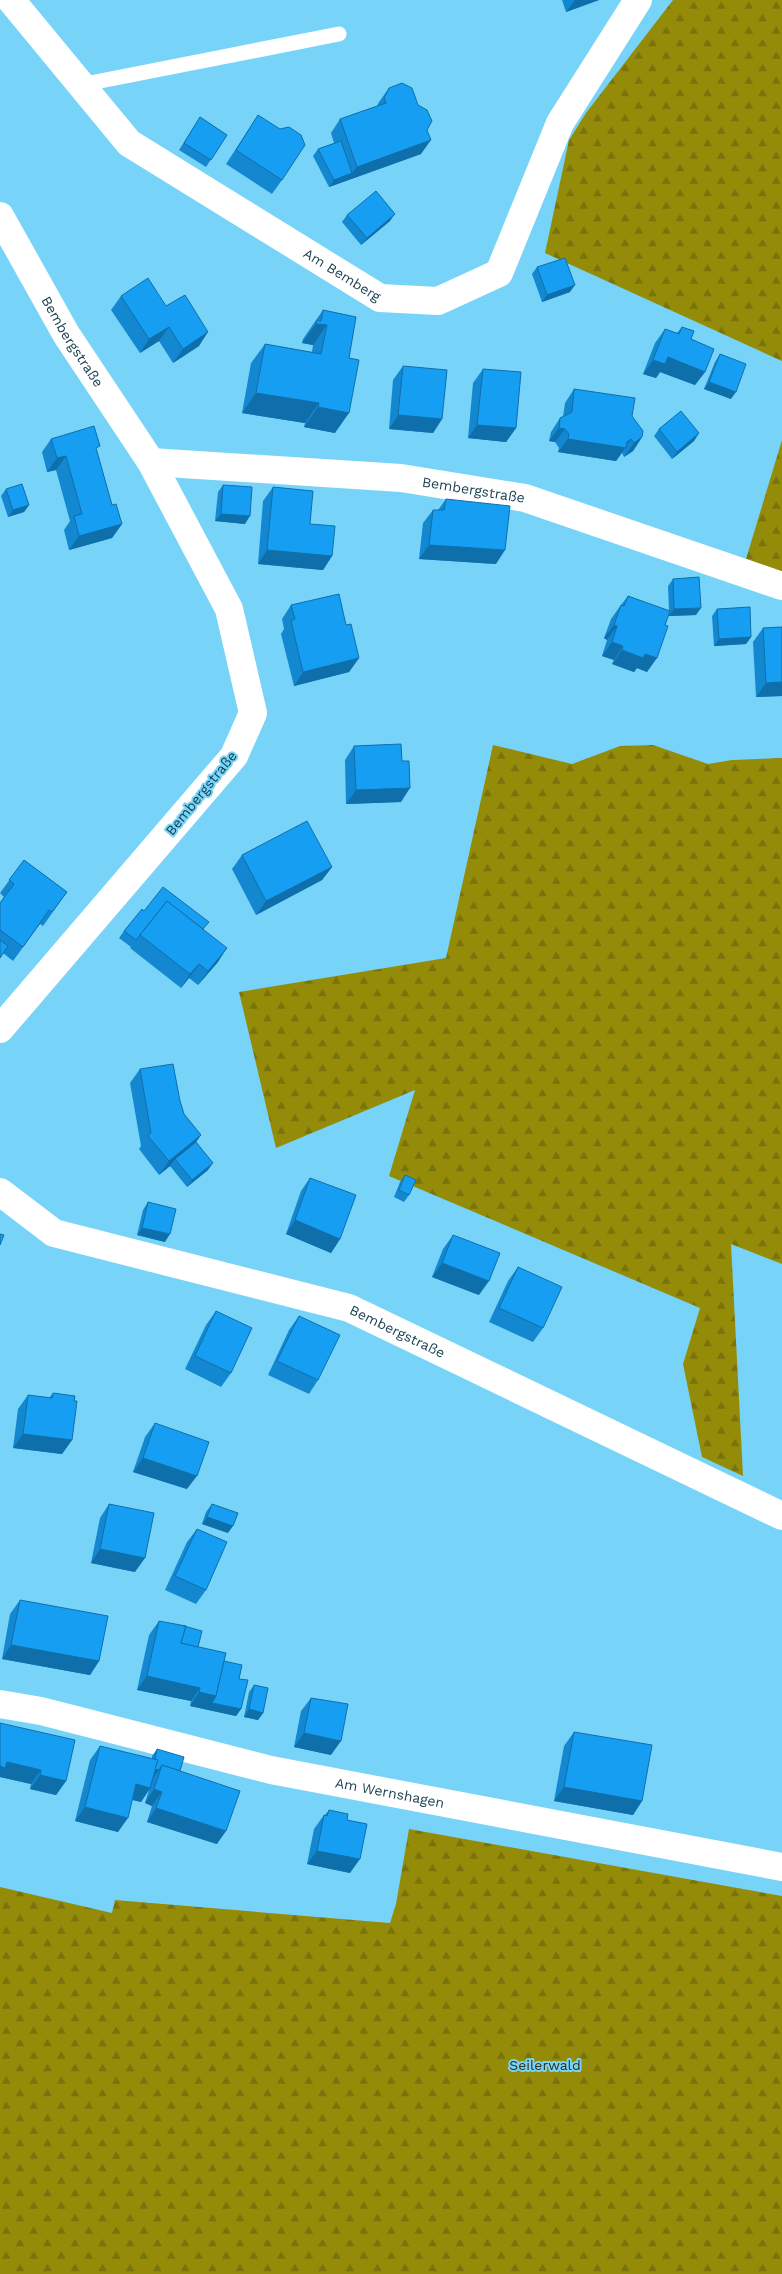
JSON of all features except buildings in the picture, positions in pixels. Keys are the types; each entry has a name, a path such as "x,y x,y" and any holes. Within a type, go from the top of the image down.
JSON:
{"street":[{"name":"Am Bemberg","path":"11,0 129,143 380,298 438,301 499,273 560,123 638,0"},
{"name":"Bembergstraße","path":"0,216 66,334 151,462 229,610 253,713 234,756 0,1029"},
{"name":"Bembergstraße","path":"151,462 401,478 525,498 782,586"},
{"name":"Bembergstraße","path":"0,1192 54,1233 350,1308 782,1516"},
{"name":"Am Wernshagen","path":"0,1704 41,1711 271,1770 782,1867"}],"lane":[{"path":"80,85 339,34"}],"green space":[{"path":"673,0 782,0 782,361 545,253 569,140 586,113"},
{"path":"782,440 782,572 746,559"},
{"path":"493,745 572,764 620,746 653,745 708,764 732,760 782,758 782,1264 731,1244 743,1476 702,1457 683,1364 700,1308 389,1176 415,1090 276,1148 239,992 446,958"},
{"name":"Seilerwald","path":"409,1829 782,1896 782,2274 0,2274 0,1887 112,1913 115,1900 390,1923 396,1904"}]}
